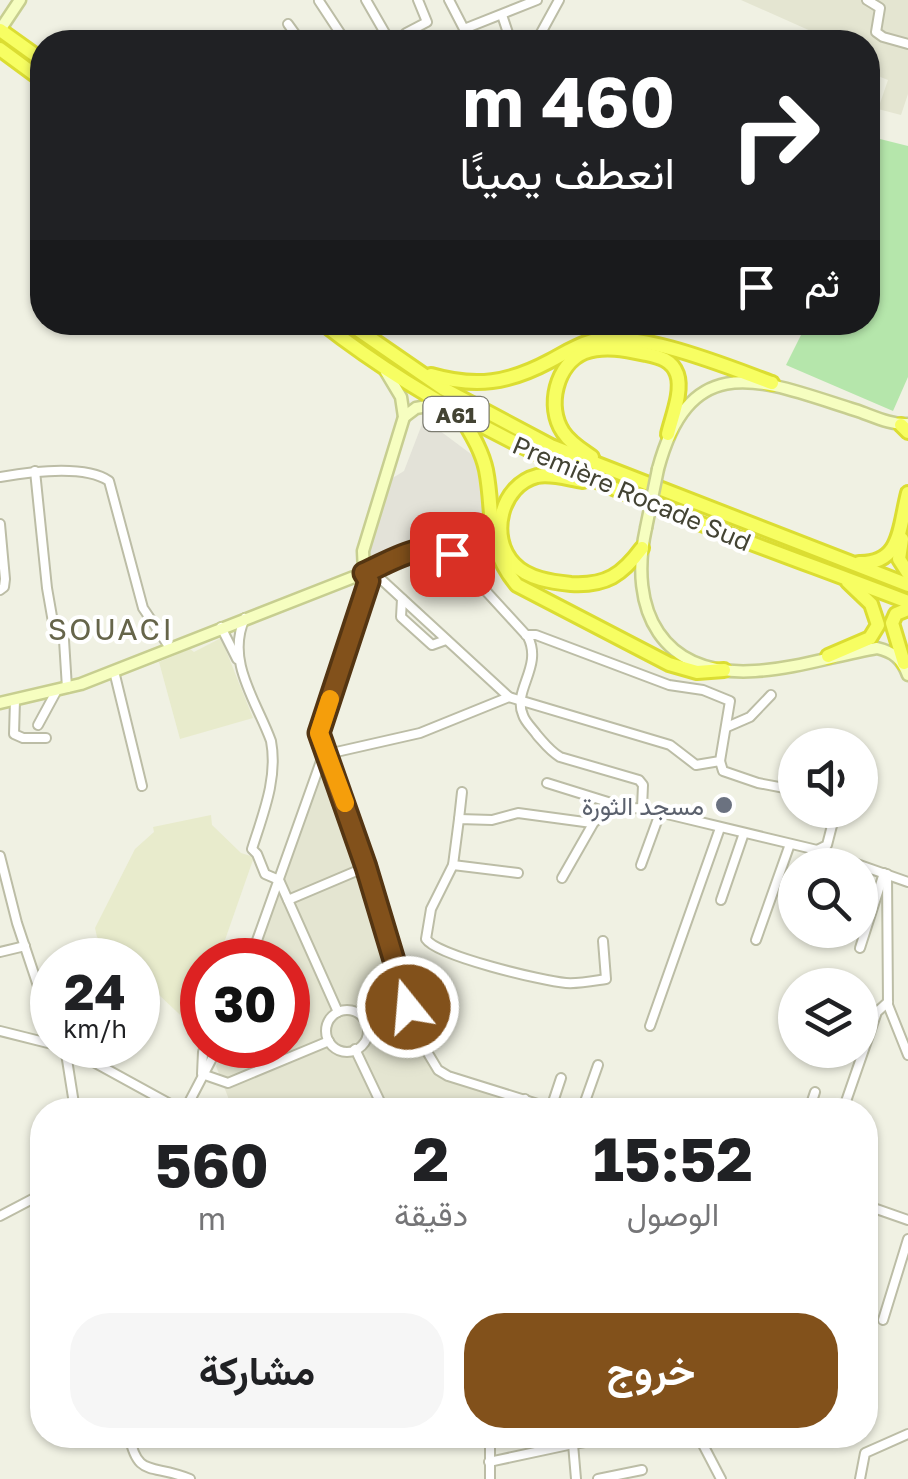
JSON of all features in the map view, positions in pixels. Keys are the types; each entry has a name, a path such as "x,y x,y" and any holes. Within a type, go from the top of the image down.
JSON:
{"highway":[{"path":"0,30 30,51"},
{"path":"0,49 30,71"},
{"name":"Première Rocade Sud","path":"337,335 385,371 460,416 603,484 908,605"},
{"name":"Première Rocade Sud","path":"366,335 417,371 551,446 908,585"},
{"path":"417,371 472,384 495,383 533,370 591,341 622,340 699,358 772,384"},
{"path":"624,476 579,448 562,431 554,402 569,364 588,351 601,348 622,349 668,361 679,382 668,434"},
{"path":"460,416 483,460 495,551 517,585 668,664 697,672 724,670"},
{"path":"603,484 550,475 519,484 503,508 500,522 505,553 526,573 579,584 620,575 642,548"},
{"path":"850,562 876,563 888,558 894,549 908,494"},
{"path":"908,514 899,560 908,573"},
{"path":"828,656 870,638 878,626 871,604 843,577"},
{"path":"906,669 892,623 908,605"}],"main road":[{"path":"0,30 20,0"},
{"path":"0,704 114,671 368,572 363,551 404,417 397,388 385,371"},
{"path":"906,427 772,384 740,380 718,385 693,401 668,434 639,562 644,606 657,631 689,658 724,670 771,669 876,648 891,652 906,669"},
{"path":"404,417 416,408 439,404"}],"street":[{"path":"417,30 427,22 418,0"},
{"path":"449,0 462,28 536,0"},
{"path":"543,30 559,0"},
{"path":"867,0 880,8 876,30"},
{"path":"319,1 338,30"},
{"path":"369,1 383,30"},
{"path":"502,15 507,30"},
{"path":"288,24 292,30"},
{"path":"880,35 908,44"},
{"path":"35,471 46,588 54,628 64,640 62,689 38,725"},
{"path":"0,477 35,471 96,474 109,480 143,608 170,648"},
{"path":"0,524 5,579 0,590"},
{"path":"368,572 426,547 452,554 526,634 534,648 521,701 524,718 550,751 568,761 640,780 642,808"},
{"path":"368,572 509,697 670,745 696,765 720,761"},
{"path":"368,572 362,606 319,733 366,867 408,1007 438,1070 522,1098"},
{"path":"239,663 239,633 245,618"},
{"path":"222,627 272,741 274,754 270,792 252,850 258,854 265,874 279,880 338,1012"},
{"path":"526,634 669,685 726,698 730,701 720,761 723,771 778,787"},
{"path":"114,671 142,786"},
{"path":"726,728 750,717 770,695"},
{"path":"325,752 420,733 509,697"},
{"path":"16,700 14,734 46,738"},
{"path":"258,938 325,752"},
{"path":"547,783 627,808"},
{"path":"462,792 453,865 428,920 426,939 431,946 463,958 571,984 606,979 603,941"},
{"path":"562,878 594,822 616,809 642,808 808,848"},
{"path":"641,865 660,813"},
{"path":"460,819 492,820 518,814 594,822"},
{"path":"650,1026 720,828"},
{"path":"721,900 744,833"},
{"path":"756,940 790,844"},
{"path":"0,856 30,964"},
{"path":"453,865 518,873"},
{"path":"288,900 366,867"},
{"path":"878,872 908,882"},
{"path":"878,897 886,874"},
{"path":"886,874 888,1002 908,1054"},
{"path":"0,952 24,946"},
{"path":"848,1098 876,1012 888,1002"},
{"path":"366,1024 408,1007"},
{"path":"338,1012 355,1012 366,1024 365,1042 355,1049 339,1050 329,1042 326,1028 338,1012"},
{"path":"0,1031 30,1038"},
{"path":"202,1074 228,1083 329,1042"},
{"path":"355,1049 378,1098"},
{"path":"586,1098 598,1066"},
{"path":"66,1068 72,1098"},
{"path":"103,1068 160,1098"},
{"path":"189,1098 207,1068"},
{"path":"556,1098 561,1078"},
{"path":"813,1098 815,1092"},
{"path":"0,1216 30,1200"},
{"path":"878,1209 908,1220"},
{"path":"883,1320 908,1238"},
{"path":"878,1447 908,1434"},
{"path":"131,1448 133,1463 141,1472 190,1479"},
{"path":"490,1448 490,1479"},
{"path":"489,1462 546,1448"},
{"path":"576,1479 578,1448"},
{"path":"705,1448 721,1479"},
{"path":"860,1479 865,1453 876,1448"},
{"path":"598,1479 642,1470"}],"shaded area":[{"path":"741,0 908,0 908,94 901,115 880,110 888,80 880,77 880,30 808,30"},
{"path":"424,419 479,460 488,553 427,542 372,564 364,560 391,479 404,471"},
{"path":"221,638 253,718 180,739 159,662 190,649 194,652"},
{"path":"326,747 408,1007 441,1071 521,1098 228,1098 217,1068 310,1068 310,938 261,938"},
{"path":"211,815 212,825 241,853 254,857 226,938 180,938 180,1015 160,996 160,938 98,938 95,928 135,849 154,832 153,827"}],"green space":[{"path":"880,139 908,146 908,377 893,411 786,365 801,335 880,335"}],"slow traffic":[{"path":"330,699 319,733 345,803"}],"place":[{"name":"مسجد الثورة","path":"724,805"}],"district":[{"name":"SOUACI","path":"111,629"}],"route":[{"path":"408,1007 366,867 319,733 362,606 369,581 364,573 426,547 452,554"}]}
